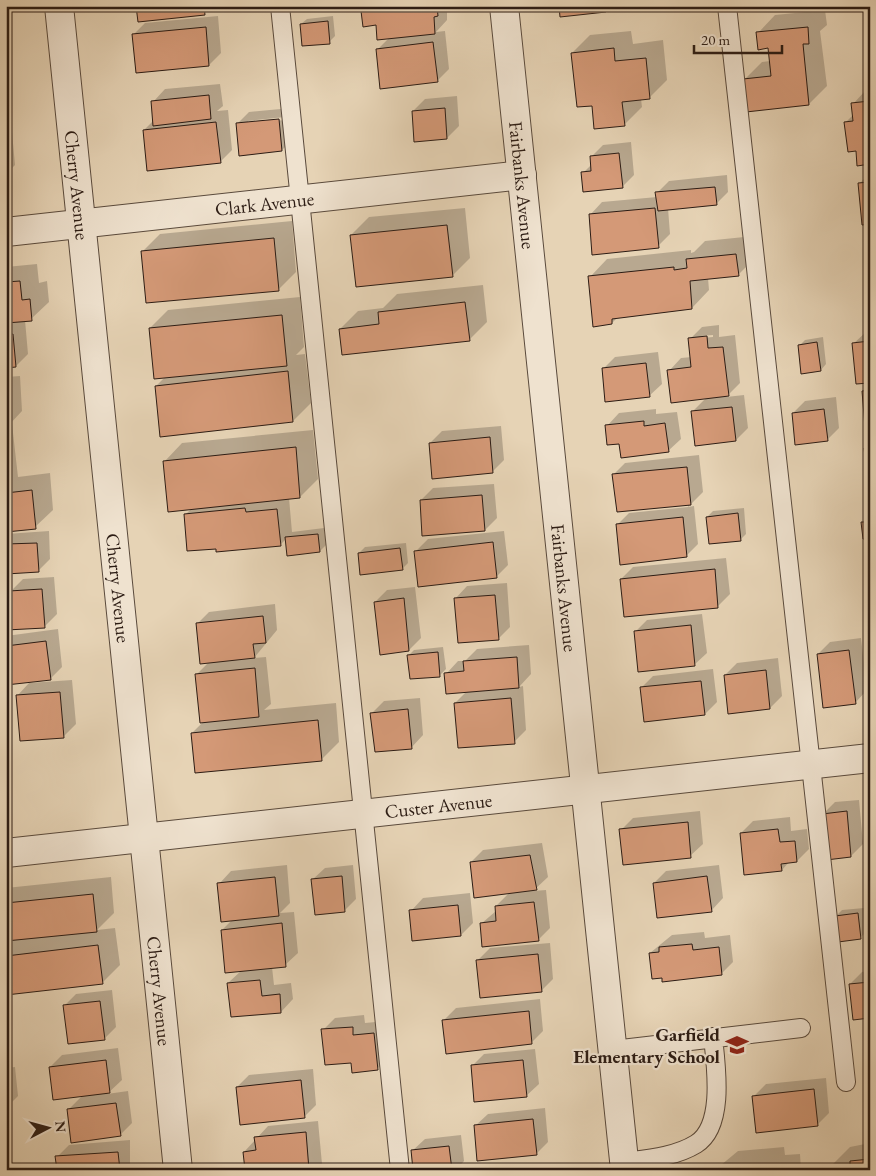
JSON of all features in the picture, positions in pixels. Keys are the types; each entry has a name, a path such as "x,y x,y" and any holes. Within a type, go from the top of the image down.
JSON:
{"street":[{"name":"Cherry Avenue","path":"59,6 178,1170"},
{"name":"Fairbanks Avenue","path":"504,6 624,1166"},
{"name":"Clark Avenue","path":"6,232 522,174"},
{"name":"Custer Avenue","path":"6,853 870,758"}],"lane":[{"path":"280,6 400,1170"},
{"path":"727,6 846,1082"},
{"path":"613,1050 801,1028"},
{"path":"624,1166 679,1151 696,1144 705,1135 716,1099 718,1083 713,1037"}],"building":[{"path":"136,6 204,6 205,15 138,22"},
{"path":"374,6 437,6 438,16 434,17 435,34 377,40 376,25 363,27 361,11 374,10"},
{"path":"559,6 605,6 606,12 560,17"},
{"path":"831,6 856,6 832,9"},
{"path":"328,21 330,44 302,46 300,24"},
{"path":"206,27 209,66 136,73 132,34"},
{"path":"808,27 809,44 803,44 809,105 746,112 743,79 771,76 768,48 758,50 756,32"},
{"path":"433,42 438,82 380,89 376,49"},
{"path":"614,48 615,61 646,58 650,99 622,102 625,126 594,129 592,106 577,107 571,53"},
{"path":"209,95 211,119 153,126 151,101"},
{"path":"870,101 870,164 857,166 856,151 848,152 844,122 853,121 851,103"},
{"path":"445,108 447,139 414,142 412,111"},
{"path":"279,119 282,151 239,156 236,123"},
{"path":"216,122 221,163 147,171 143,130"},
{"path":"619,153 623,188 583,192 581,172 591,171 590,156"},
{"path":"870,182 870,224 862,225 858,183"},
{"path":"715,187 717,205 658,211 655,192"},
{"path":"655,208 659,248 592,255 589,214"},
{"path":"447,225 453,277 356,287 350,235"},
{"path":"274,238 279,291 146,303 141,251"},
{"path":"870,248 870,287 865,249"},
{"path":"736,254 739,276 690,281 692,309 612,319 612,324 593,327 588,276 674,267 674,270 687,268 686,259"},
{"path":"20,281 22,300 30,299 32,321 6,323 6,282"},
{"path":"465,302 470,341 342,355 339,329 379,324 378,312"},
{"path":"282,315 287,366 154,379 149,328"},
{"path":"13,334 16,367 6,368 6,335"},
{"path":"707,336 708,348 723,347 729,396 671,403 667,370 691,367 688,338"},
{"path":"870,341 870,383 856,384 852,343"},
{"path":"817,342 821,371 801,374 798,345"},
{"path":"646,363 650,397 605,402 602,368"},
{"path":"288,371 293,422 160,437 155,386"},
{"path":"6,388 8,388 10,425 6,425"},
{"path":"870,390 870,427 865,428 862,391"},
{"path":"732,407 736,441 695,446 691,411"},
{"path":"824,409 828,441 795,445 792,413"},
{"path":"644,421 644,426 665,423 669,452 621,458 619,444 607,445 605,425"},
{"path":"490,437 493,473 432,479 429,443"},
{"path":"296,447 300,498 168,512 163,461"},
{"path":"870,447 870,483 868,484 864,448"},
{"path":"687,467 691,505 617,512 612,474"},
{"path":"32,490 36,529 6,532 6,493"},
{"path":"482,495 485,531 422,536 420,500"},
{"path":"245,508 246,512 277,509 281,546 216,552 216,549 187,551 184,514"},
{"path":"738,513 741,541 709,544 706,517"},
{"path":"683,517 687,557 620,565 616,524"},
{"path":"861,522 870,522 870,539 863,539"},
{"path":"318,534 320,552 287,556 285,537"},
{"path":"493,542 497,578 418,587 414,551"},
{"path":"37,543 39,572 6,574 6,544"},
{"path":"400,548 403,570 360,575 358,553"},
{"path":"715,569 718,608 624,617 620,579"},
{"path":"42,589 45,628 6,630 6,610 11,609 9,591"},
{"path":"495,595 499,640 458,643 454,598"},
{"path":"404,598 409,651 380,655 374,602"},
{"path":"263,616 266,643 253,644 255,658 200,664 196,623"},
{"path":"691,625 695,666 638,672 634,631"},
{"path":"46,641 51,680 6,685 6,646"},
{"path":"849,650 856,704 823,708 817,654"},
{"path":"438,652 440,677 410,679 407,655"},
{"path":"517,657 519,688 446,694 444,673 464,671 463,661"},
{"path":"255,668 259,717 200,723 195,674"},
{"path":"766,670 770,709 728,714 724,675"},
{"path":"701,681 705,715 644,722 640,687"},
{"path":"60,692 64,738 20,741 16,695"},
{"path":"511,698 515,744 458,748 454,703"},
{"path":"408,709 412,749 375,752 370,713"},
{"path":"318,720 322,761 195,773 191,733"},
{"path":"847,811 851,857 826,860 822,814"},
{"path":"688,822 691,858 623,865 619,829"},
{"path":"778,829 780,842 795,841 797,862 781,864 782,871 744,875 740,833"},
{"path":"530,855 537,890 474,898 470,862"},
{"path":"342,876 345,912 315,915 311,879"},
{"path":"707,876 712,912 657,918 653,883"},
{"path":"275,877 279,916 221,922 217,883"},
{"path":"93,894 97,932 6,941 6,903"},
{"path":"534,902 539,941 482,947 480,923 496,921 495,906"},
{"path":"458,905 461,936 412,941 409,910"},
{"path":"858,913 861,939 838,942 835,916"},
{"path":"282,923 286,967 225,973 221,930"},
{"path":"692,944 693,950 719,947 722,975 662,982 662,978 652,979 649,953 659,952 659,947"},
{"path":"98,945 103,984 6,995 6,956"},
{"path":"538,954 542,992 480,998 476,960"},
{"path":"260,980 262,996 280,994 281,1013 231,1017 227,983"},
{"path":"870,982 870,1018 853,1020 849,984"},
{"path":"100,1001 105,1040 68,1044 63,1005"},
{"path":"529,1011 532,1044 446,1054 442,1020"},
{"path":"353,1027 353,1035 374,1033 378,1070 352,1073 351,1063 325,1065 321,1029"},
{"path":"106,1060 110,1093 53,1100 49,1067"},
{"path":"523,1060 527,1097 474,1102 471,1065"},
{"path":"301,1080 305,1118 240,1125 236,1087"},
{"path":"814,1089 818,1126 756,1133 752,1096"},
{"path":"116,1103 121,1136 71,1143 67,1109"},
{"path":"533,1119 537,1155 477,1161 474,1125"},
{"path":"306,1132 309,1170 245,1170 243,1152 256,1150 254,1137"},
{"path":"449,1146 452,1170 413,1170 411,1150"},
{"path":"118,1152 120,1170 57,1170 55,1156"},
{"path":"870,1159 870,1170 826,1170 850,1166 850,1161"}],"place":[{"name":"Garfield Elementary School","path":"737,1045"}]}
